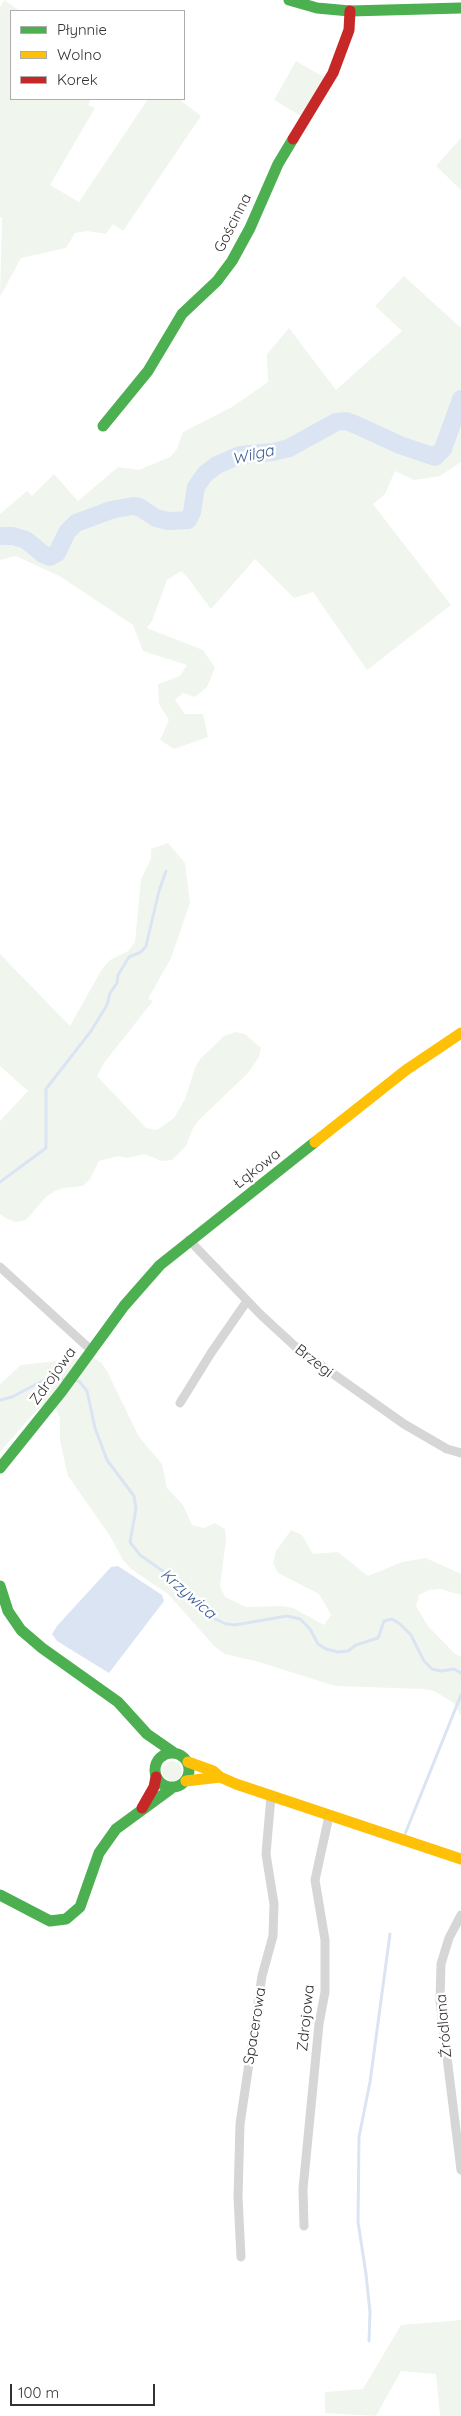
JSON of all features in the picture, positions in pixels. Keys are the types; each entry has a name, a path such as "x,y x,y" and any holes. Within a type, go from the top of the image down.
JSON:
{"street":[{"path":"289,0 317,8 350,11 461,8"},
{"name":"Gościnna","path":"103,426 148,371 182,314 216,281 232,261 250,228 278,164 333,73 349,30 350,11"},
{"name":"Łąkowa","path":"91,1350 148,1277 189,1240 406,1070 461,1033"},
{"name":"Brzegi","path":"189,1240 247,1301 298,1349 404,1424 447,1449 461,1453"},
{"name":"Zdrojowa","path":"0,1267 91,1350 62,1391 0,1468"},
{"path":"180,1403 211,1353 247,1301"},
{"path":"0,1586 8,1611 21,1630 118,1702 147,1734 173,1752 182,1755 188,1762 212,1771 220,1777 271,1796 461,1859"},
{"path":"0,1895 35,1915 50,1921 66,1919 80,1907 85,1898 93,1870 106,1842 116,1829 142,1808 154,1787 156,1762 147,1734"},
{"path":"156,1762 163,1755 173,1752"},
{"path":"186,1781 190,1772 188,1762"},
{"path":"156,1777 163,1785 172,1788"},
{"path":"142,1808 150,1806 172,1788 186,1781 220,1777"},
{"name":"Spacerowa","path":"240,2257 238,2197 240,2124 262,1976 273,1936 274,1904 266,1854 271,1796"},
{"name":"Zdrojowa","path":"304,2226 303,2189 319,2024 325,1992 325,1940 315,1880 329,1816"},
{"name":"Źródlana","path":"461,1915 449,1938 441,1964 440,2001 461,2170"}],"shaded area":[{"path":"4,0 19,10 10,10 10,100 90,100 88,105 95,108 50,185 79,202 147,100 180,100 201,116 123,231 113,224 106,234 87,231 75,233 66,248 21,258 0,297 2,218 0,217 0,7"},
{"path":"296,61 324,77 301,116 274,100"},
{"path":"461,138 461,190 436,166"},
{"path":"404,276 461,328 461,462 440,476 414,480 395,471 385,494 373,504 451,605 367,670 313,592 294,598 255,559 211,609 181,571 167,580 152,621 147,628 203,650 215,668 207,687 195,697 183,693 175,700 185,714 203,714 208,737 174,749 160,740 169,720 159,704 158,684 180,676 187,665 143,651 133,625 61,577 16,556 0,560 0,514 27,491 32,496 54,474 78,501 118,467 139,470 170,457 177,449 183,432 232,407 268,382 267,354 289,328 336,390 402,331 375,306"},
{"path":"168,843 185,863 190,903 171,958 148,999 153,1001 104,1063 97,1076 146,1128 157,1130 174,1118 185,1099 195,1068 200,1059 224,1036 235,1032 245,1034 261,1048 259,1057 248,1073 199,1120 193,1128 186,1146 172,1160 162,1161 144,1154 128,1158 118,1156 99,1161 90,1179 83,1186 55,1191 46,1197 26,1220 16,1222 7,1219 0,1214 0,1121 28,1091 0,1066 0,954 70,1026 102,969 110,960 128,951 135,942 141,879 151,859 151,849"},
{"path":"92,1357 102,1363 108,1373 139,1437 162,1464 167,1488 183,1505 192,1525 204,1528 215,1523 225,1529 226,1540 220,1586 225,1597 246,1607 282,1606 293,1608 324,1625 331,1615 319,1594 278,1573 273,1563 276,1551 291,1530 302,1535 313,1554 338,1552 368,1576 402,1562 426,1558 461,1574 461,1595 440,1589 429,1590 419,1595 416,1606 428,1626 454,1653 461,1657 461,1716 454,1703 434,1691 335,1686 259,1662 225,1654 215,1647 168,1594 131,1569 123,1560 110,1536 68,1476 60,1441 60,1418 54,1407 43,1406 34,1413 0,1452 0,1384 21,1365"},
{"path":"168,1761 176,1761 182,1767 182,1775 176,1781 168,1781 162,1775 162,1767"},
{"path":"461,2320 461,2416 440,2416 436,2374 401,2371 376,2416 325,2413 325,2392 363,2389 401,2325"}],"water":[{"path":"118,1566 162,1595 164,1601 109,1673 57,1641 52,1634 57,1626 111,1567"}],"waterway":[{"name":"Wilga","path":"0,536 13,536 26,540 43,554 50,557 57,553 67,532 76,523 111,510 133,506 139,507 156,518 168,521 188,520 192,512 196,487 205,474 217,465 240,455 273,452 289,448 336,422 346,421 400,445 435,457 443,449 461,399"},
{"path":"0,1182 46,1148 46,1089 91,1031 107,1005 110,993 117,983 118,975 129,957 141,952 146,946 159,891 166,871"},
{"name":"Krzywica","path":"0,1400 12,1397 48,1378 67,1380"},
{"name":"Krzywica","path":"73,1381 79,1381 87,1391 95,1428 107,1460 134,1496 136,1509 130,1542 140,1555 170,1576 200,1604 209,1616 226,1624 235,1625 287,1616 300,1619 310,1629 318,1644 326,1649 338,1652 348,1651 356,1645 378,1638 384,1621 392,1619 411,1635 424,1661 432,1669 441,1671 454,1669 461,1673"},
{"path":"405,1834 461,1695"},
{"path":"369,2341 370,2312 358,2222 359,2137 370,2082 390,1934"}],"traffic: fast":[{"path":"289,0 317,8 350,11 461,8"},
{"path":"103,426 148,371 182,314 217,281 232,261 250,228 278,164 293,139"},
{"path":"0,1468 62,1391 124,1306 160,1265 315,1142"},
{"path":"0,1586 8,1611 21,1630 42,1648 118,1702 147,1734 173,1752"},
{"path":"172,1753 179,1754 184,1758 188,1763 189,1770 188,1777 184,1782 179,1786 172,1787 165,1786 160,1782 156,1777 155,1770 156,1763 160,1758 165,1754 172,1753"},
{"path":"0,1895 50,1921 66,1919 80,1907 99,1853 116,1829 172,1788"}],"traffic: slow":[{"path":"315,1142 406,1070 461,1033"},
{"path":"188,1762 213,1771 220,1777 236,1784 461,1859"},
{"path":"186,1781 220,1777"}],"traffic: jam":[{"path":"293,139 333,73 349,30 350,11"},
{"path":"142,1808 154,1787 156,1777"}]}
